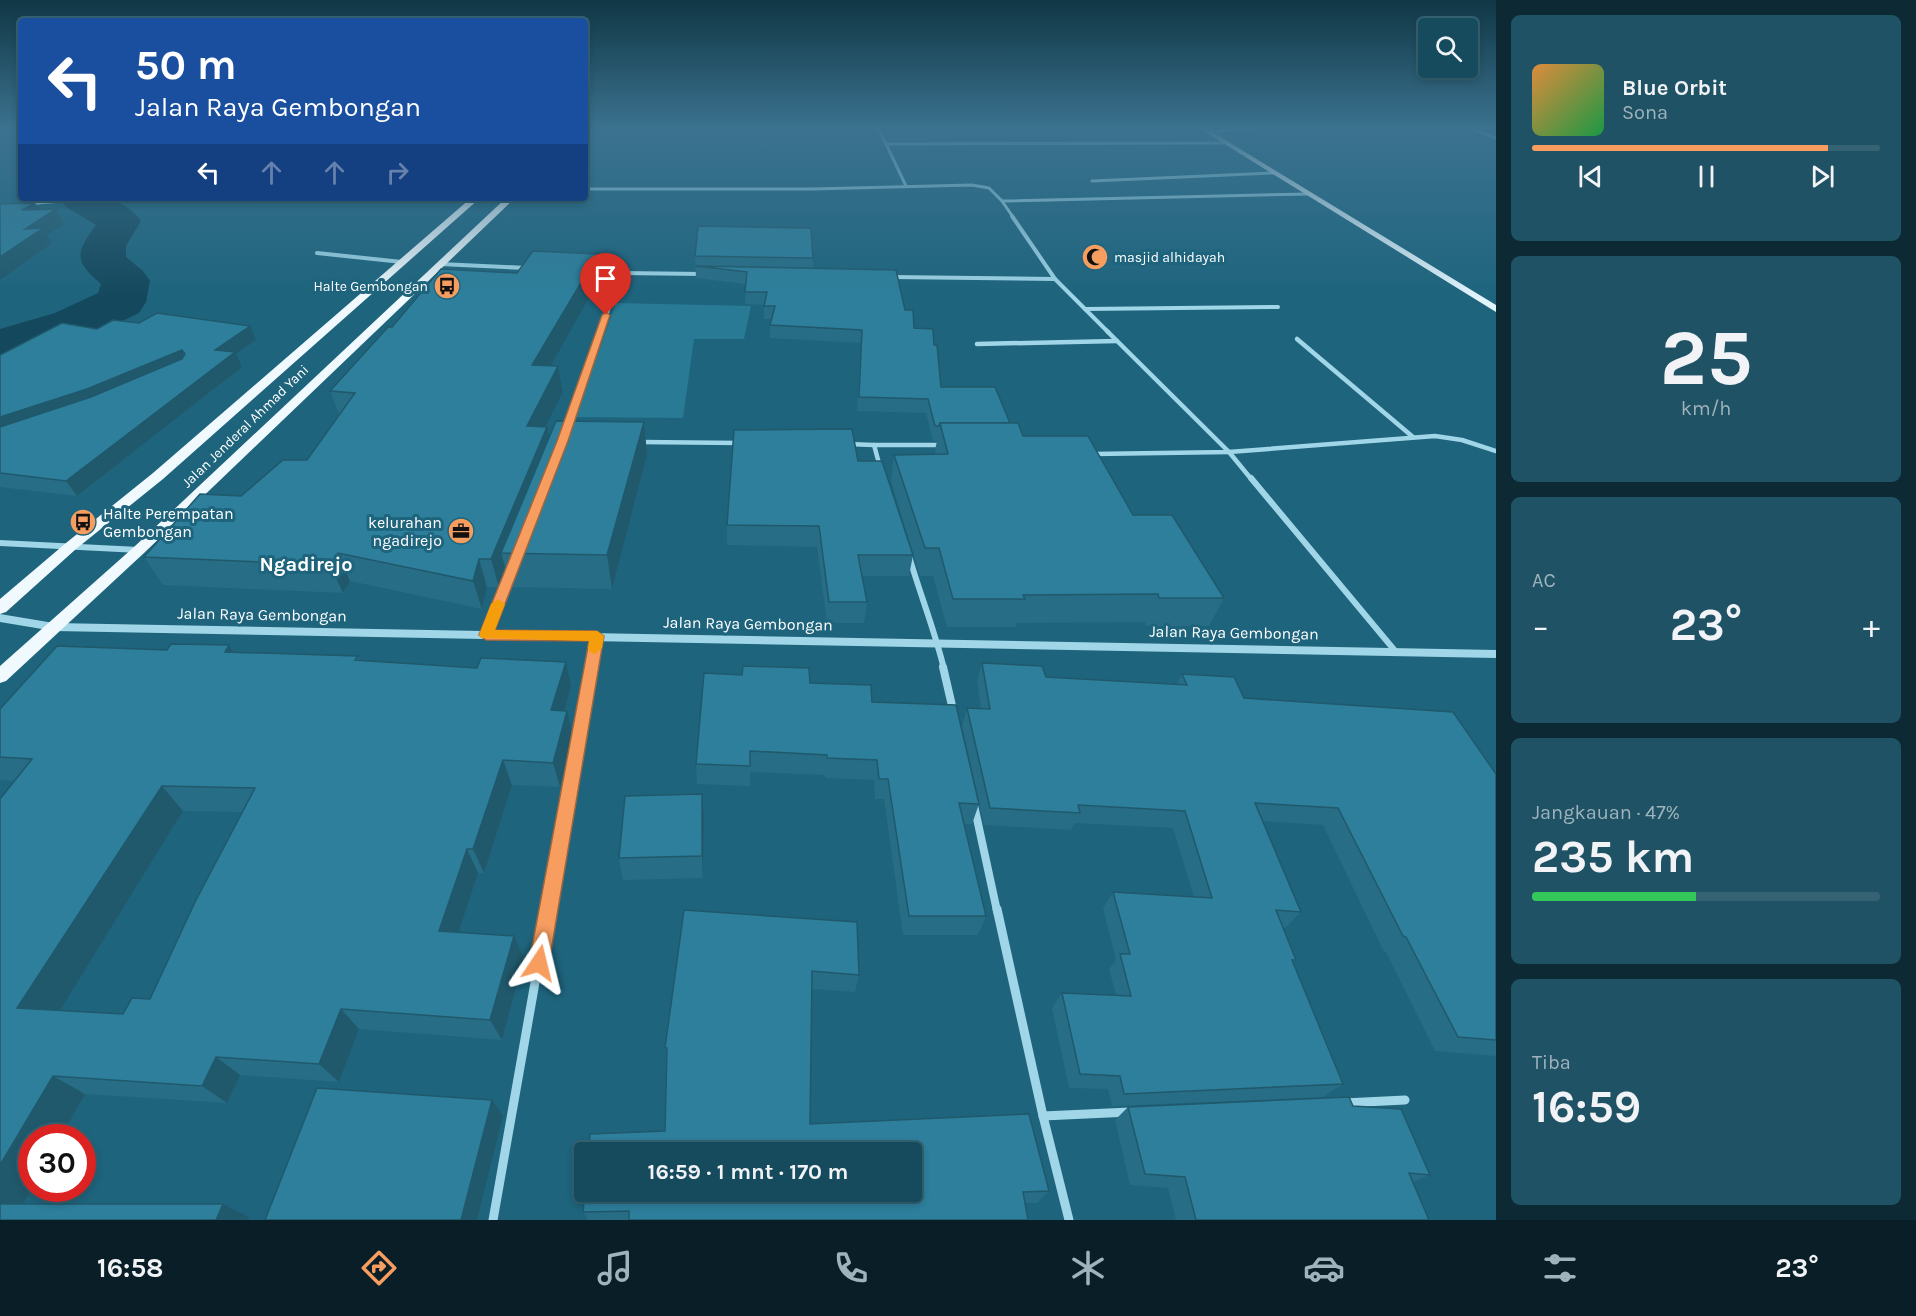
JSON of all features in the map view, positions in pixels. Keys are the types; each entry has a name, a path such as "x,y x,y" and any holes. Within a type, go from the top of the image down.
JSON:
{"highway":[{"name":"Jalan Jenderal Ahmad Yani","path":"0,608 71,546 158,476 473,201"},
{"name":"Jalan Jenderal Ahmad Yani","path":"0,676 139,550 508,201"}],"main road":[{"path":"1291,184 1496,309"}],"street":[{"path":"588,189 801,189 981,185 989,188 1002,201 1055,279 1229,452 1396,652"},
{"path":"1002,201 1308,194"},
{"path":"18,205 66,201"},
{"path":"317,253 402,262"},
{"path":"440,264 528,268"},
{"path":"586,271 715,274"},
{"path":"566,430 621,273"},
{"path":"891,277 1055,279"},
{"path":"1086,309 1278,308"},
{"path":"1297,339 1413,437"},
{"path":"977,344 1117,341"},
{"path":"1083,453 1229,452 1435,436 1496,451"},
{"path":"634,442 742,443"},
{"path":"838,444 956,445"},
{"path":"873,445 884,478"},
{"path":"1,544 139,550"},
{"path":"905,546 930,626 938,643 956,722"},
{"path":"486,635 511,570"},
{"name":"Jalan Raya Gembongan","path":"0,618 54,627 1496,654"},
{"path":"493,1220 597,636"},
{"path":"971,792 1043,1116 1069,1220"},
{"path":"1335,1103 1405,1100"},
{"path":"1043,1116 1137,1112"}],"shaded area":[{"path":"616,303 751,306 744,339 694,339 683,418 575,417"}],"building":[{"path":"35,203 22,210 56,209 25,229 43,228 0,257 0,204"},
{"path":"698,226 811,228 813,258 695,256"},
{"path":"533,251 598,254 532,365 558,366 527,426 547,427 491,559 479,559 473,581 338,553 330,565 144,557 200,494 241,496 283,460 307,460 355,393 330,391 388,327 392,327 441,269 517,273"},
{"path":"696,266 896,270 905,310 913,310 914,328 933,329 941,387 995,387 1010,423 940,423 939,426 935,426 928,399 859,397 862,330 770,325 775,306 764,306 767,292 745,292 747,272"},
{"path":"157,313 250,326 215,350 235,352 66,481 0,473 0,427 91,397 182,359 185,354 182,350 87,389 0,417 0,355 62,323 97,329 113,320 139,323"},
{"path":"556,421 644,422 607,555 501,553"},
{"path":"940,423 1018,423 1023,436 1088,436 1133,515 1172,515 1224,598 1159,598 1158,594 1023,595 1025,599 953,599 939,548 925,548 894,455 948,454"},
{"path":"852,429 858,461 882,461 913,555 858,555 867,602 829,602 819,526 727,525 734,430"},
{"path":"171,644 229,645 225,652 358,656 355,660 477,668 481,658 566,662 551,710 567,711 553,763 503,760 473,849 467,849 439,931 514,936 490,1020 341,1009 319,1064 216,1057 202,1086 53,1076 24,1124 18,1124 18,1135 0,1165 0,799 32,759 0,757 0,709 57,646 167,650","holes":["162,786 255,788 195,902 150,999 132,998 123,1014 17,1008"]},
{"path":"982,663 1042,666 1046,677 1187,685 1182,674 1234,677 1244,698 1453,712 1496,774 1496,1040 1458,1037 1406,937 1403,936 1338,808 1255,803 1301,912 1276,910 1296,960 1292,960 1343,1084 1124,1094 1120,1076 1080,1074 1062,993 1131,996 1120,954 1130,954 1113,892 1212,898 1185,811 1078,805 1080,813 990,808 967,708 990,709"},
{"path":"743,666 809,668 810,683 871,685 872,702 956,705 979,804 959,803 986,916 909,916 888,779 879,779 877,760 750,751 750,766 696,764 704,673 742,675"},
{"path":"702,794 702,856 619,858 625,796"},
{"path":"684,910 857,922 859,975 812,971 810,1124 1029,1114 1049,1191 1023,1192 1028,1220 629,1220 629,1211 583,1212 584,1202 922,1202 922,1142 590,1142 590,1134 665,1131 667,1048 665,1048"},
{"path":"317,1088 492,1100 461,1220 265,1220"},
{"path":"1349,1097 1353,1106 1401,1109 1430,1175 1409,1173 1429,1220 1196,1220 1185,1177 1145,1174 1128,1107"},
{"path":"0,1204 223,1204 216,1220 0,1220"}],"waterway":[{"path":"0,346 74,324 121,302 126,281 103,262 103,246 120,221 85,201"}],"slow traffic":[{"path":"498,604 486,635 597,636 595,648"}],"place":[{"name":"masjid alhidayah","path":"1095,257"},
{"name":"Halte Gembongan","path":"447,286"},
{"name":"Halte Perempatan Gembongan","path":"83,522"},
{"name":"kelurahan ngadirejo","path":"461,531"}],"district":[{"name":"Ngadirejo","path":"306,564"}],"route":[{"path":"539,963 597,636 486,635 562,441 606,315"}]}
